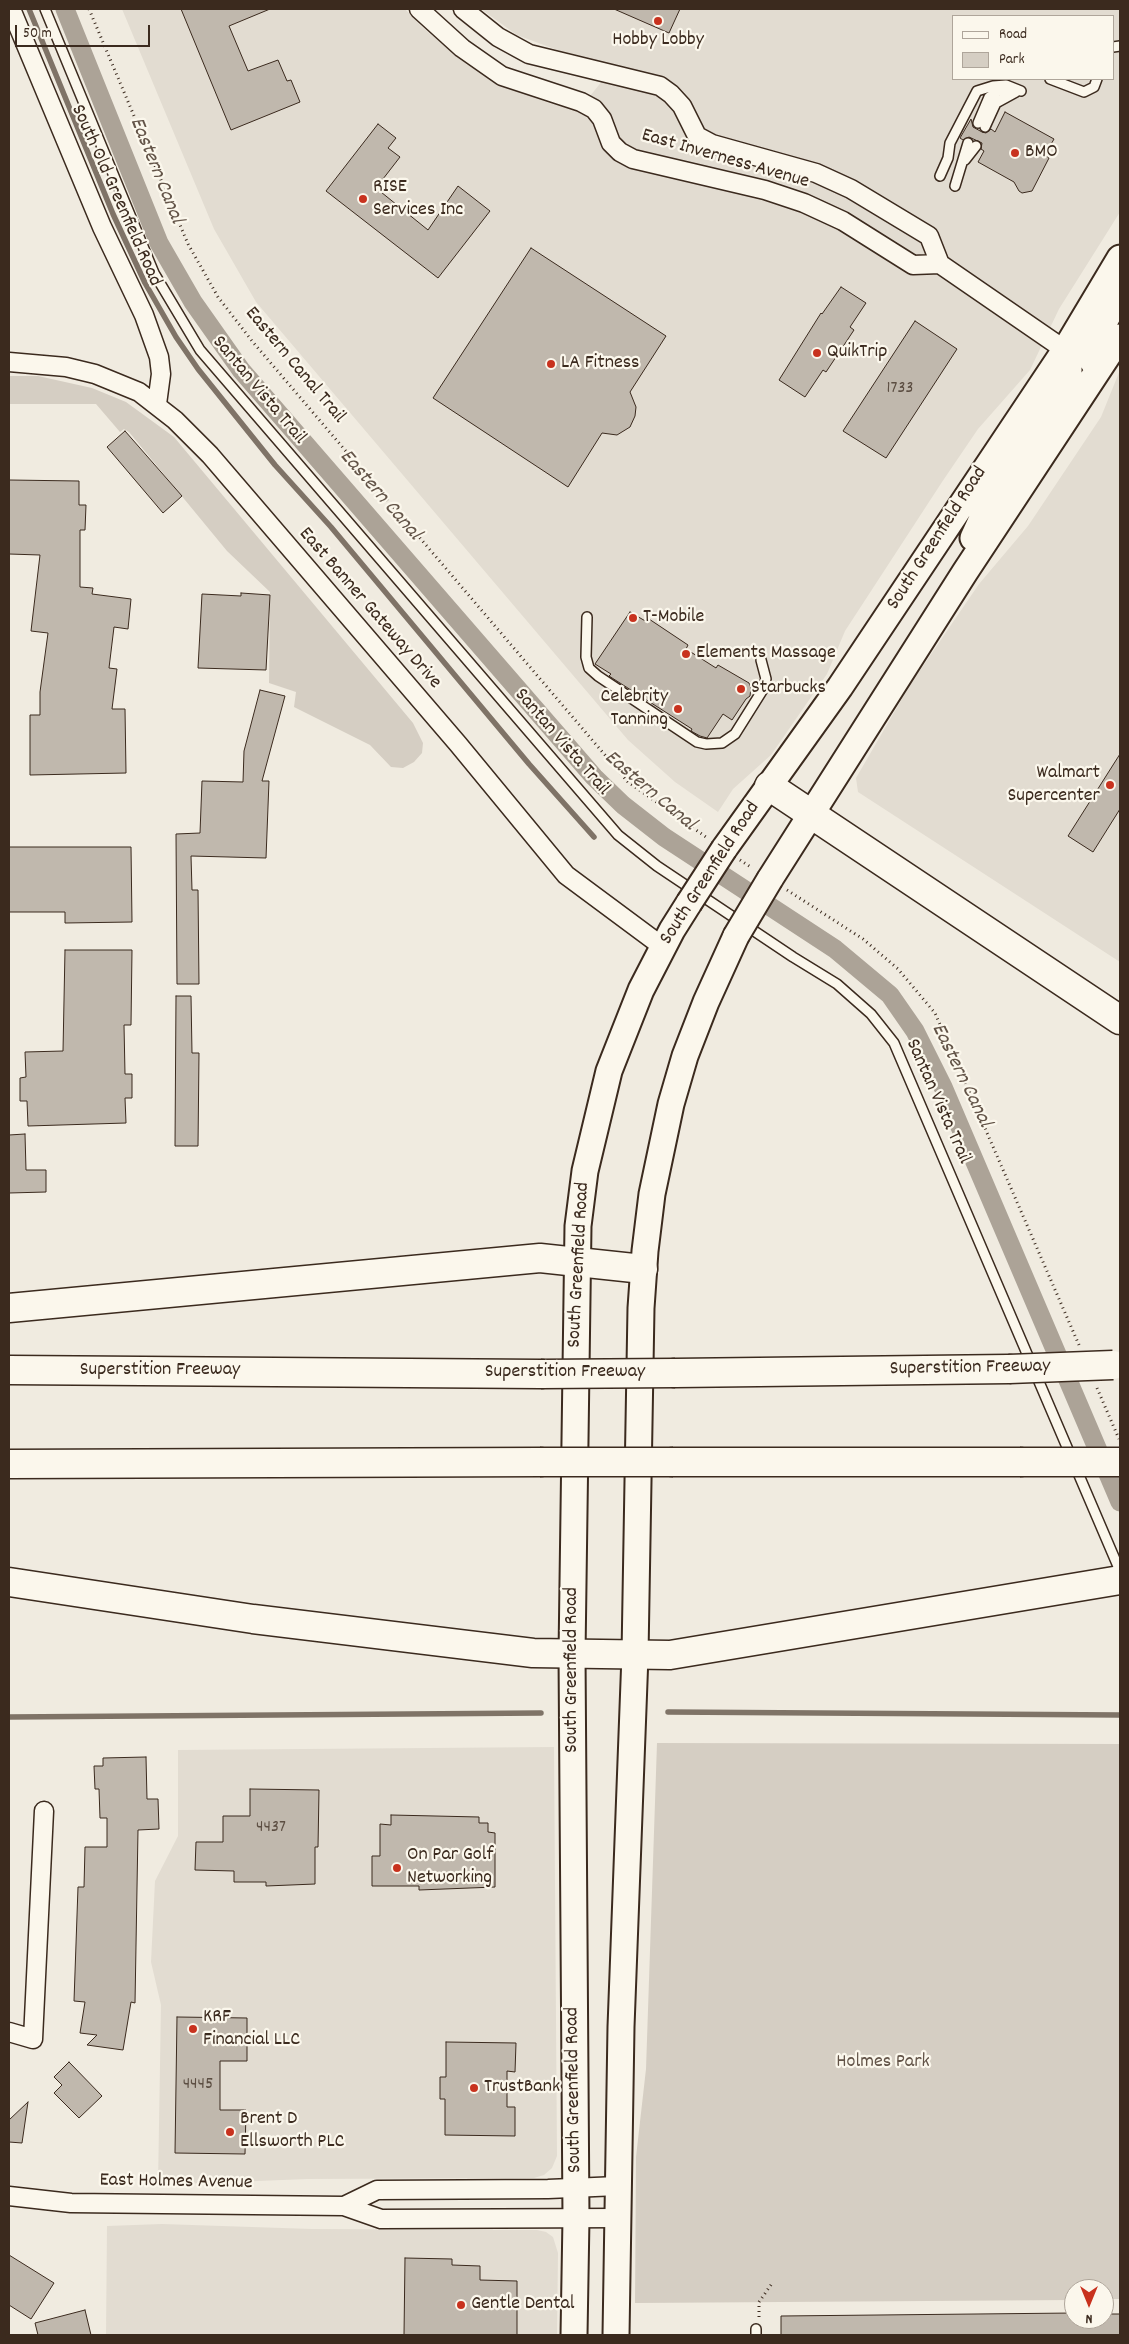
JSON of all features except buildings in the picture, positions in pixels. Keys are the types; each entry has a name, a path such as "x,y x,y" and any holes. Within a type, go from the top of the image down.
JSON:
{"highway":[{"path":"769,786 1120,1020"},
{"path":"9,1308 540,1258 643,1269"},
{"name":"Superstition Freeway","path":"9,1370 541,1374 1009,1369 1110,1371"},
{"path":"9,1464 1120,1462"},
{"path":"9,1582 253,1619 533,1653 670,1655 1120,1580"}],"main road":[{"name":"South Greenfield Road","path":"574,2335 576,2187 572,1654 576,1262 585,1171 609,1071 633,1007 662,947 689,903 724,850 840,687 1065,350 1120,258"},
{"path":"1098,370 1089,356 1090,348 1120,294"},
{"name":"South Greenfield Road","path":"616,2335 621,2027 635,1655 643,1269 652,1194 671,1104 685,1056 702,1011 736,936 775,882 811,814 957,585 1120,338"},
{"path":"957,585 976,526 990,501 1066,386 1069,368 1065,350"}],"street":[{"name":"South Old Greenfield Road","path":"11,9 102,227 144,316 159,357 161,374 157,404"},
{"name":"East Inverness Avenue","path":"419,9 462,48 502,76 581,102 594,109 602,119 611,143 620,152 633,159 765,190 804,203 843,221 913,265 940,264 929,236 851,189 816,173 736,152 712,144 697,136 682,106 660,86 529,54 498,37 463,9"},
{"path":"940,264 1065,350"},
{"name":"East Banner Gateway Drive","path":"9,362 66,367 95,374 121,383 157,404 210,455 451,737 566,875 662,947"},
{"path":"9,2032 33,2039 44,1811"},
{"name":"East Holmes Avenue","path":"344,2206 377,2190 548,2189 618,2186"},
{"name":"East Holmes Avenue","path":"9,2196 71,2203 344,2206 381,2219 618,2218"}],"lane":[{"name":"Santan Vista Trail","path":"45,9 154,273 200,350 618,835 665,871 793,957 837,984 871,1014 894,1043 1120,1571"},
{"path":"1053,80 1084,92 1094,87 1098,80"},
{"path":"940,176 948,158 950,143 977,90 1006,85 1021,90 999,90 989,97 982,125"},
{"path":"955,186 962,162 972,145"},
{"path":"587,617 586,657 589,668 598,676 697,742 706,744 722,743 735,734 762,691 766,679 761,660"}],"path":[{"name":"Eastern Canal Trail","path":"89,9 188,244 218,297 252,341 628,782 724,850 870,945 898,969 935,1013 1080,1348"},
{"path":"1110,1371 1120,1442"},
{"path":"756,2332 759,2322 759,2302 773,2282"}],"shaded area":[{"path":"122,9 405,9 422,27 461,60 496,83 549,103 578,111 615,65 560,51 517,35 481,9 1120,9 1120,212 1059,309 1030,370 978,429 942,482 845,631 827,674 771,755 733,789 718,812 675,782 628,740 256,302 214,229"},
{"path":"1120,370 1120,962 858,792 856,778 910,685 979,584 1028,526 1101,417"},
{"path":"554,1747 557,2156 552,2168 544,2175 534,2178 307,2179 158,2185 161,2005 151,1962 155,1881 178,1836 178,1750"},
{"path":"162,2224 312,2229 537,2230 546,2232 553,2237 558,2253 557,2335 106,2335 107,2226"}],"green space":[{"path":"9,376 38,376 92,388 126,402 174,437 413,723 423,743 422,753 414,762 403,768 391,767 370,745 294,707 296,692 269,683 270,592 227,551 129,432 124,429 120,432 96,404 9,404"},
{"name":"Holmes Park","path":"657,1743 1120,1744 1120,2299 1114,2299 1114,2279 1064,2279 1064,2300 635,2303 636,2157 646,2069"}],"waterway":[{"path":"29,9 113,214 145,283 176,337 198,369 275,465 331,527 529,764 594,837"},
{"name":"Eastern Canal","path":"65,9 159,243 193,302 241,370 594,777 623,805 664,837 835,949 890,995 915,1031 943,1087 1120,1502"},
{"path":"668,1712 1120,1715"},
{"path":"9,1717 541,1713"}],"place":[{"name":"Hobby Lobby","path":"658,21"},
{"name":"BMO","path":"1015,153"},
{"name":"RISE Services Inc","path":"363,199"},
{"name":"QuikTrip","path":"817,353"},
{"name":"LA Fitness","path":"551,364"},
{"name":"T-Mobile","path":"633,618"},
{"name":"Elements Massage","path":"686,654"},
{"name":"Starbucks","path":"741,689"},
{"name":"Celebrity Tanning","path":"678,709"},
{"name":"Walmart Supercenter","path":"1110,785"},
{"name":"On Par Golf Networking","path":"397,1868"},
{"name":"KRF Financial LLC","path":"193,2029"},
{"name":"TrustBank","path":"474,2088"},
{"name":"Brent D Ellsworth PLC","path":"230,2132"},
{"name":"Gentle Dental","path":"461,2305"}]}
